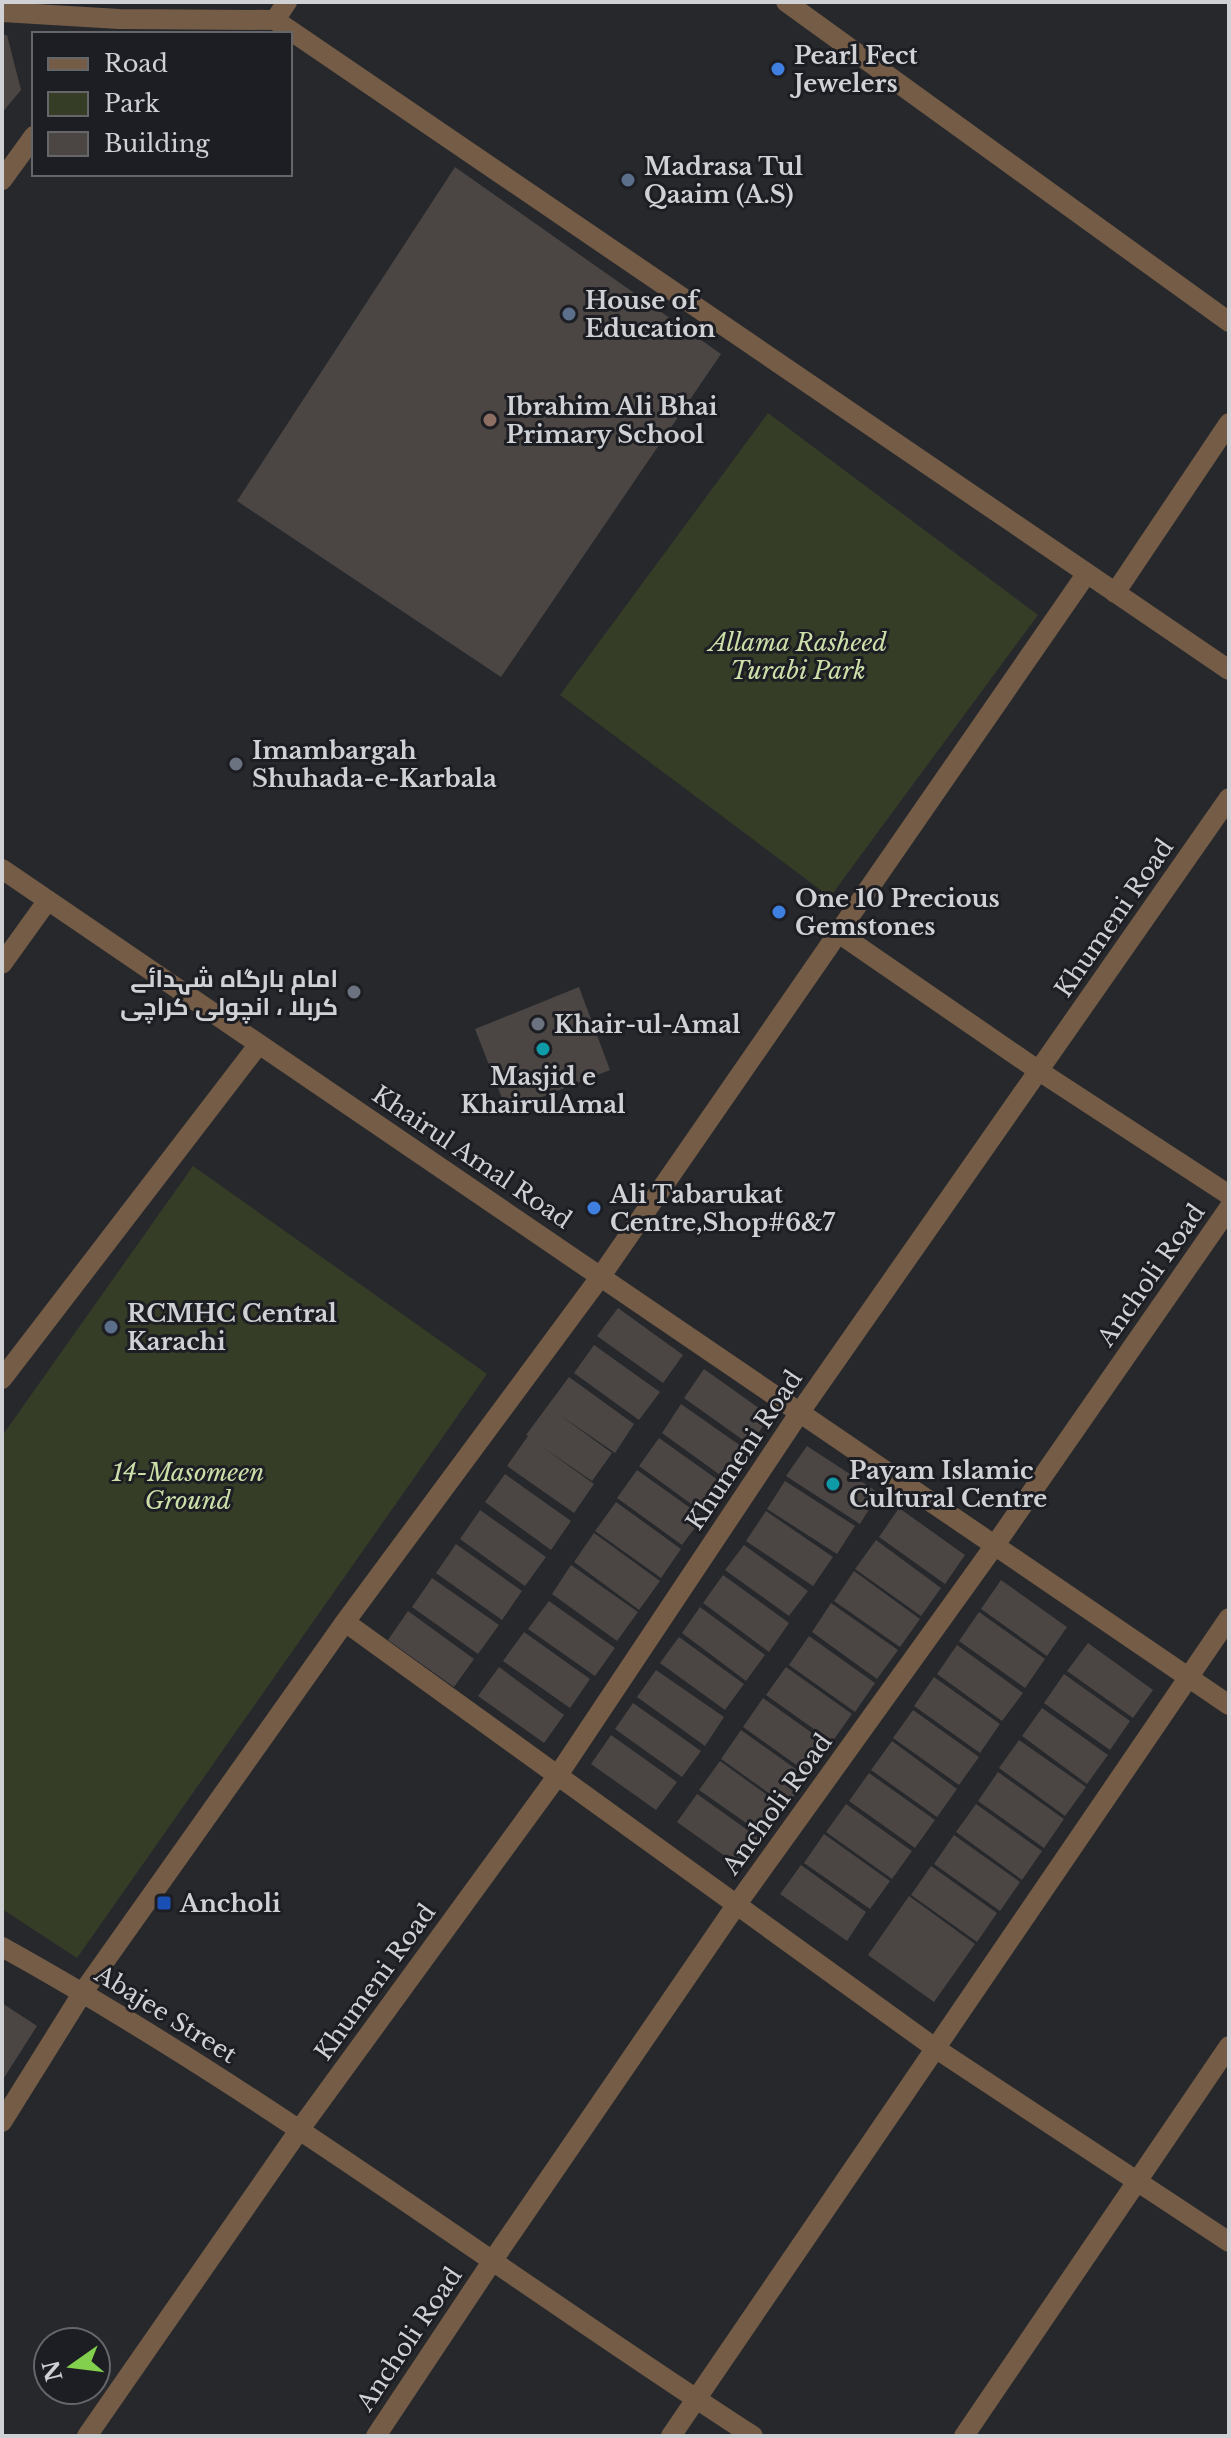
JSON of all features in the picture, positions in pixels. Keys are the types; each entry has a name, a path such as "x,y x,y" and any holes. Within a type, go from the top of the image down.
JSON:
{"street":[{"path":"275,20 287,2"},
{"path":"786,2 1229,322"},
{"path":"2,12 114,26 275,20 1229,670"},
{"path":"2,180 32,139"},
{"path":"1115,593 1229,423"},
{"path":"2,2122 83,1992 345,1622 601,1276 1087,573"},
{"name":"Khumeni Road","path":"87,2436 300,2129 558,1775 800,1412 1229,798"},
{"name":"Khairul Amal Road","path":"2,869 1229,1705"},
{"path":"2,964 48,900"},
{"path":"837,932 1039,1071 1229,1195"},
{"path":"2,1379 259,1044"},
{"name":"Ancholi Road","path":"376,2436 737,1904 995,1545 1229,1208"},
{"path":"671,2436 1229,1618"},
{"path":"345,1622 935,2048 1229,2242"},
{"name":"Abajee Street","path":"2,1947 83,1992 300,2129 753,2436"},
{"path":"964,2436 1229,2046"}],"green space":[{"name":"Allama Rasheed Turabi Park","path":"768,413 1038,615 830,897 560,695"},
{"name":"14-Masomeen Ground","path":"193,1166 487,1374 77,1958 2,1909 2,1436"}],"building":[{"path":"2,35 7,35 21,90 2,113"},
{"path":"455,167 721,354 501,677 237,501"},
{"name":"Masjid e KhairulAmal","path":"579,987 610,1070 507,1111 475,1029"},
{"path":"618,1308 683,1355 663,1383 597,1336"},
{"path":"594,1345 660,1392 639,1420 574,1373"},
{"path":"704,1369 770,1416 750,1445 684,1398"},
{"path":"569,1377 634,1424 615,1453 557,1413 612,1453 592,1481 541,1446 594,1484 574,1513 507,1466"},
{"path":"681,1404 748,1451 727,1480 662,1433"},
{"path":"659,1438 725,1485 705,1514 639,1466"},
{"name":"Payam Islamic Cultural Centre","path":"807,1446 879,1493 860,1524 786,1476"},
{"path":"637,1470 703,1517 682,1545 617,1498"},
{"path":"505,1474 571,1521 551,1550 485,1502"},
{"path":"785,1481 855,1526 837,1554 767,1509"},
{"path":"616,1502 681,1549 661,1578 595,1531"},
{"path":"899,1508 965,1555 945,1584 879,1537"},
{"path":"480,1510 546,1557 525,1586 460,1539"},
{"path":"766,1511 833,1557 813,1586 746,1541"},
{"path":"594,1533 660,1581 639,1610 574,1562"},
{"path":"876,1540 941,1588 921,1616 855,1569"},
{"path":"456,1544 522,1591 502,1620 436,1573"},
{"path":"744,1545 808,1591 789,1616 725,1570"},
{"path":"571,1565 638,1612 617,1641 552,1594"},
{"path":"854,1571 920,1619 900,1647 834,1601"},
{"path":"723,1575 789,1623 769,1652 703,1603"},
{"path":"432,1578 499,1625 478,1654 412,1607"},
{"path":"1001,1580 1067,1627 1047,1656 981,1609"},
{"path":"549,1601 615,1648 595,1676 528,1629"},
{"path":"831,1603 898,1650 877,1679 812,1632"},
{"path":"700,1607 765,1655 746,1681 682,1633"},
{"path":"408,1611 474,1659 454,1687 388,1640"},
{"path":"979,1612 1045,1659 1025,1688 959,1641"},
{"path":"524,1632 590,1679 570,1708 503,1661"},
{"path":"809,1636 875,1683 855,1712 789,1665"},
{"path":"679,1637 744,1684 725,1710 660,1663"},
{"path":"1088,1643 1153,1690 1133,1718 1067,1671"},
{"path":"957,1645 1023,1693 1002,1721 937,1674"},
{"path":"499,1667 564,1715 544,1743 478,1696"},
{"path":"786,1667 852,1714 832,1742 766,1695"},
{"path":"656,1670 724,1717 705,1746 637,1697"},
{"path":"1064,1674 1130,1721 1110,1750 1044,1703"},
{"path":"934,1677 1000,1724 980,1753 914,1706"},
{"path":"763,1698 829,1745 809,1774 743,1727"},
{"path":"633,1703 701,1751 682,1777 615,1729"},
{"path":"1042,1708 1108,1755 1087,1784 1022,1736"},
{"path":"913,1710 979,1757 959,1785 893,1738"},
{"path":"741,1730 807,1777 787,1806 721,1759"},
{"path":"611,1735 677,1782 656,1810 591,1764"},
{"path":"1019,1740 1086,1787 1065,1816 999,1768"},
{"path":"892,1741 957,1789 937,1817 871,1770"},
{"path":"720,1761 785,1808 766,1837 699,1790"},
{"path":"998,1772 1064,1819 1044,1848 978,1801"},
{"path":"869,1773 935,1820 915,1848 849,1801"},
{"path":"697,1794 763,1841 743,1869 677,1822"},
{"path":"846,1804 912,1851 892,1879 826,1832"},
{"path":"976,1804 1042,1851 1022,1880 956,1832"},
{"path":"824,1834 890,1881 870,1909 804,1863"},
{"path":"954,1835 1020,1882 1000,1911 934,1864"},
{"path":"801,1865 866,1912 847,1941 780,1894"},
{"path":"931,1866 997,1913 977,1942 911,1895"},
{"path":"909,1896 975,1944 934,2002 868,1955"},
{"path":"2,2003 37,2026 2,2081"}],"place":[{"name":"Pearl Fect Jewelers","path":"778,69"},
{"name":"Madrasa Tul Qaaim (A.S)","path":"628,180"},
{"name":"House of Education","path":"569,314"},
{"name":"Ibrahim Ali Bhai Primary School","path":"490,420"},
{"name":"Imambargah Shuhada-e-Karbala","path":"236,764"},
{"name":"One 10 Precious Gemstones","path":"779,912"},
{"name":"امام بارگاہ شہدائے کربلا ، انچولی کراچی","path":"354,992"},
{"name":"Khair-ul-Amal","path":"538,1024"},
{"name":"Masjid e KhairulAmal","path":"543,1049"},
{"name":"Ali Tabarukat Centre,Shop#6&7","path":"594,1208"},
{"name":"RCMHC Central Karachi","path":"111,1327"},
{"name":"Payam Islamic Cultural Centre","path":"833,1484"},
{"name":"Ancholi","path":"164,1903"}]}
